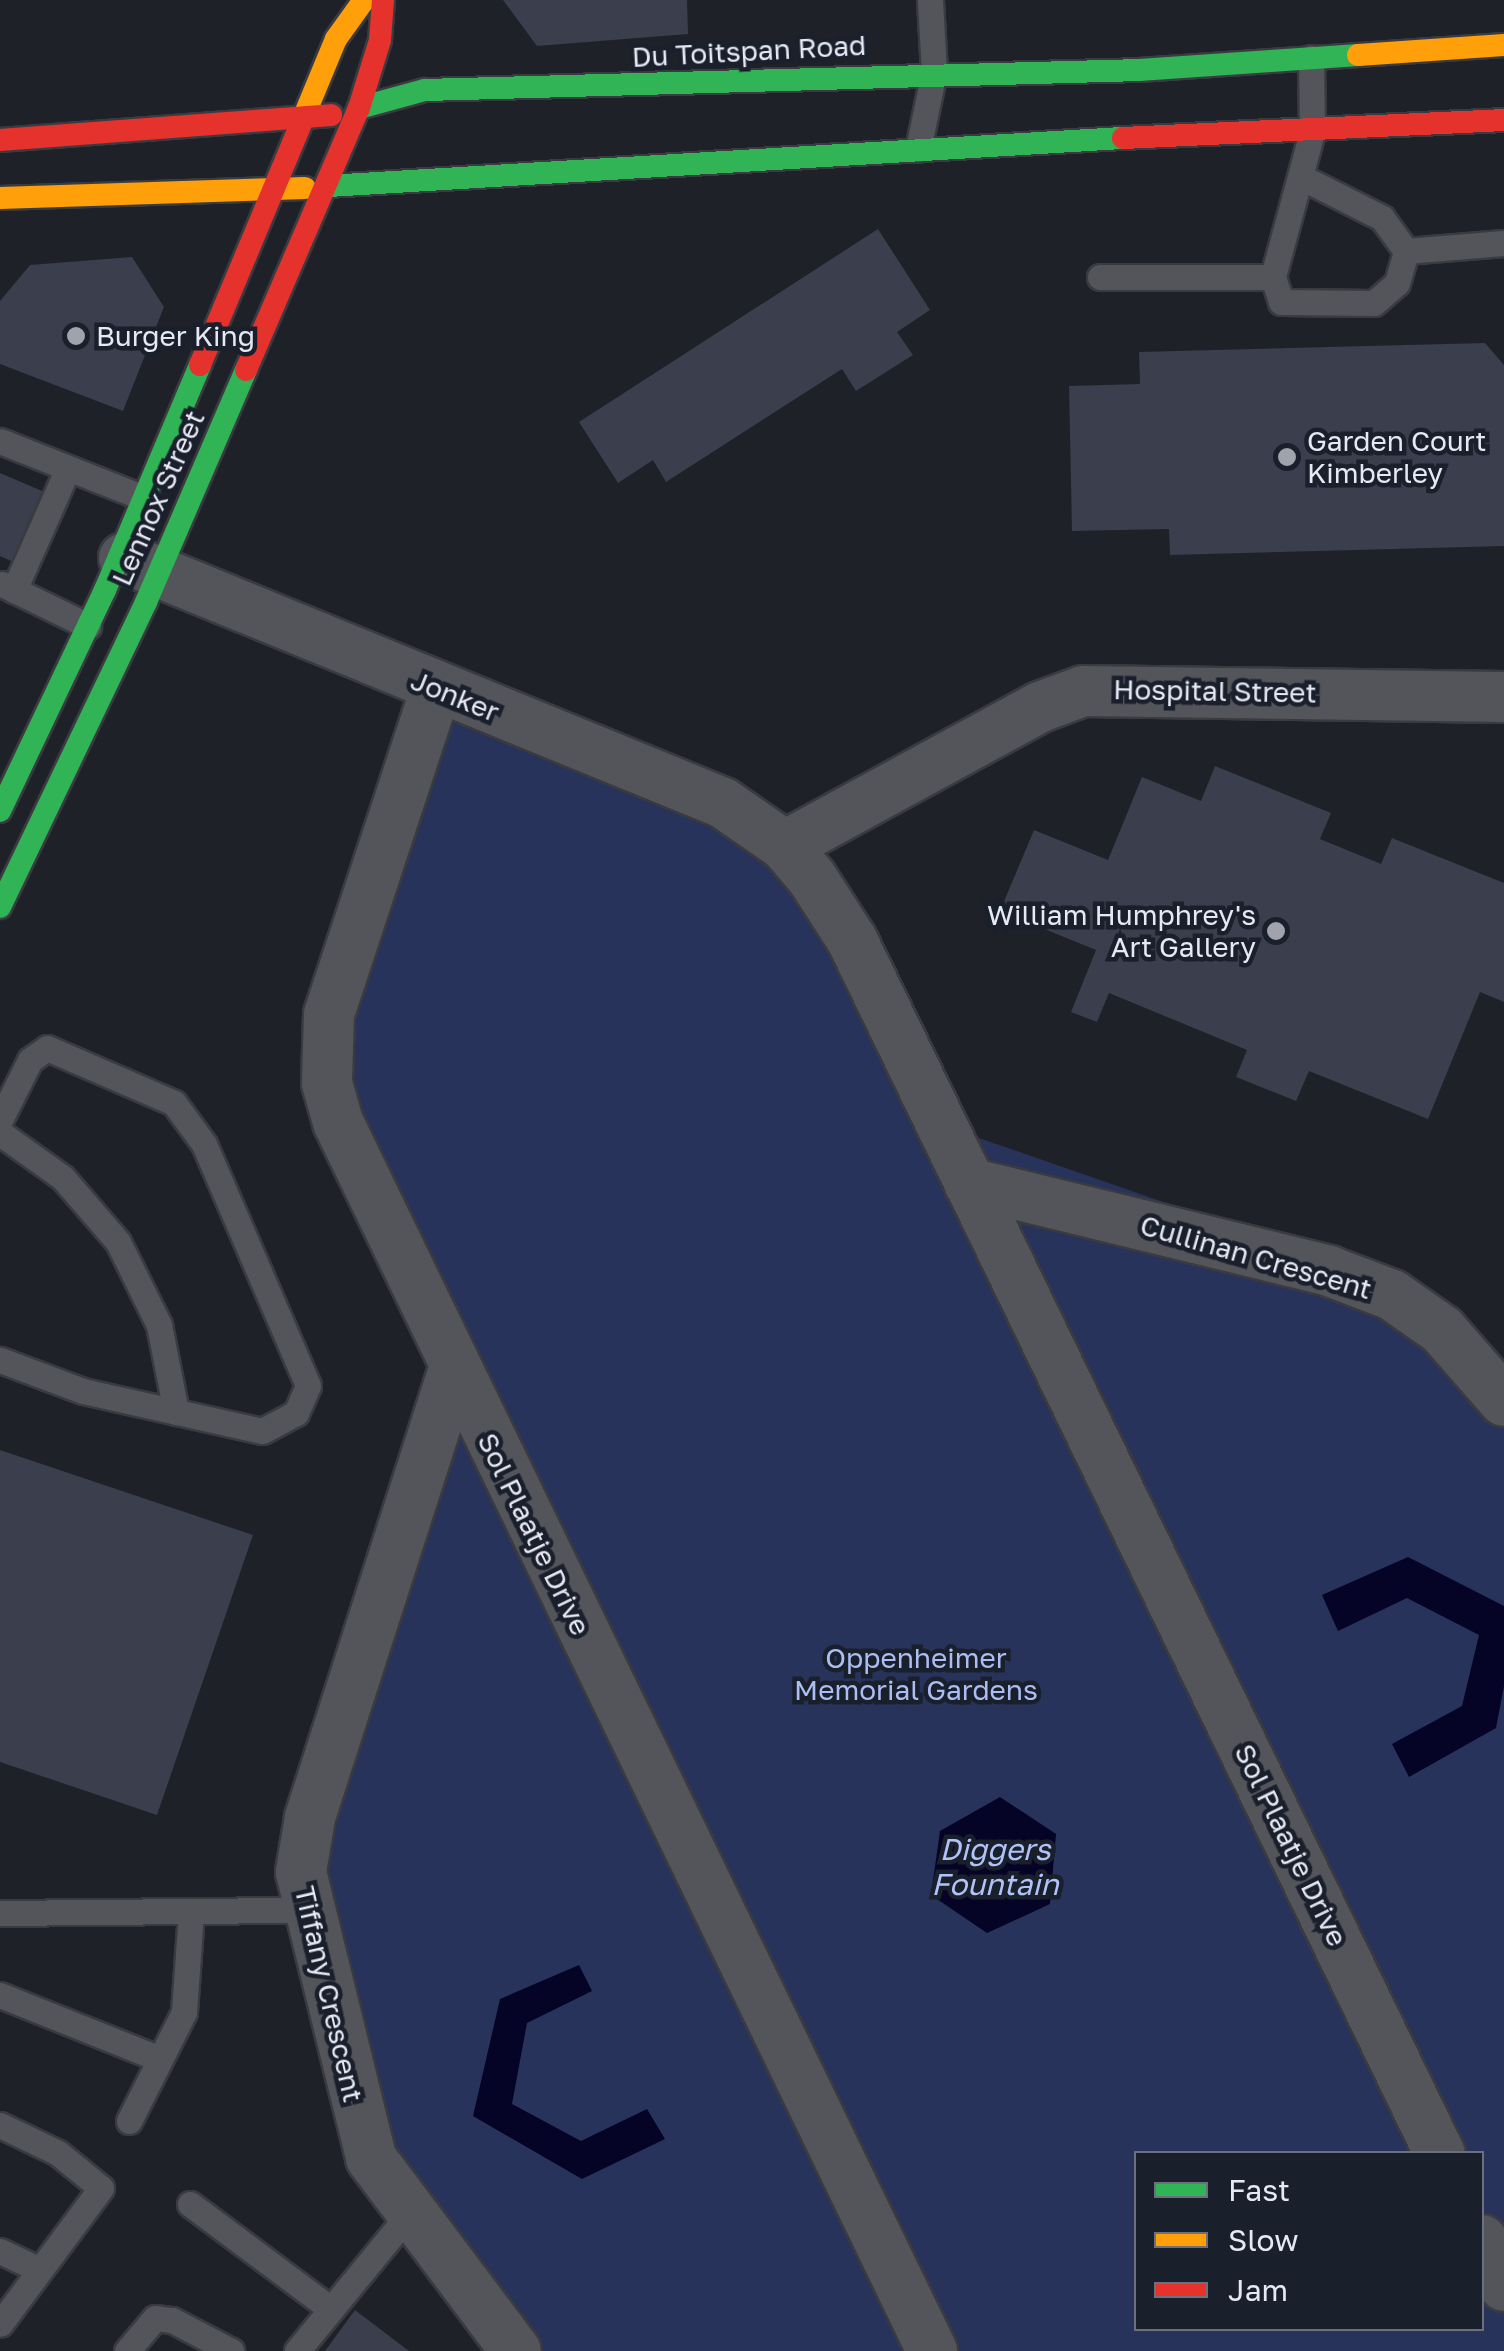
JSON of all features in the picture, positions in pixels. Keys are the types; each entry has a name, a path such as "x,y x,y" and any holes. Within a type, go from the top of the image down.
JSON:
{"main road":[{"name":"Lennox Street","path":"0,811 88,626 139,564 144,498 336,39 364,0"},
{"name":"Lennox Street","path":"6,882 139,564 328,186 359,108 380,40 383,0"},
{"name":"Du Toitspan Road","path":"0,140 302,122 425,90 594,89 934,72 1139,70 1504,45"},
{"path":"0,198 272,191 918,149 1504,120"}],"street":[{"name":"Jonker","path":"139,564 436,689 723,803 785,846"},
{"name":"Sol Plaatje Drive","path":"436,689 329,1014 326,1049 338,1122 454,1369 932,2351"},
{"name":"Hospital Street","path":"785,846 1040,707 1084,691 1504,696"},
{"name":"Sol Plaatje Drive","path":"785,846 852,940 1439,2151"},
{"name":"Cullinan Crescent","path":"969,1182 1329,1272 1392,1296 1442,1330 1504,1401"},
{"name":"Tiffany Crescent","path":"454,1369 310,1818 301,1872 307,1910 371,2158 409,2214 516,2351"},
{"path":"1484,2244 1504,2286"}],"lane":[{"path":"918,149 934,72 930,0"},
{"path":"1311,58 1312,132 1272,278 1281,302 1374,302 1397,283 1406,251"},
{"path":"1302,177 1382,218 1406,251"},
{"path":"1406,251 1504,242"},
{"path":"1100,277 1272,278"},
{"path":"0,440 144,498"},
{"path":"68,468 7,587 88,626"},
{"path":"0,1120 37,1051 59,1050 174,1103 204,1144 308,1386 296,1413 262,1431 83,1391 0,1360"},
{"path":"0,1134 63,1178 118,1242 159,1326 176,1412"},
{"path":"0,1913 307,1910"},
{"path":"130,2121 184,2012 191,1911"},
{"path":"0,1995 160,2059"},
{"path":"0,2125 58,2154 101,2188 0,2324"},
{"path":"190,2204 331,2309"},
{"path":"296,2351 409,2214"},
{"path":"0,2251 40,2270"},
{"path":"128,2351 155,2318 172,2320 231,2351"}],"green space":[{"name":"Oppenheimer Memorial Gardens","path":"453,678 786,819 831,858 870,922 956,1130 1428,1294 1504,1387 1504,2351 531,2351 381,2158 314,1821 456,1347 323,1061"}],"water":[{"path":"1408,1557 1504,1606 1504,1686 1496,1728 1409,1777 1392,1744 1462,1706 1479,1635 1407,1598 1338,1631 1322,1595"},
{"name":"Diggers Fountain","path":"1000,1797 1056,1834 1050,1904 987,1933 931,1895 940,1831"},
{"path":"579,1965 592,1991 527,2023 512,2104 581,2141 647,2109 665,2139 582,2179 473,2116 500,1999"}],"building":[{"path":"503,0 687,0 688,34 537,46"},
{"path":"878,229 930,310 897,332 913,355 856,391 842,369 666,482 653,460 618,483 579,422"},
{"name":"Burger King","path":"132,257 164,307 123,411 0,364 0,301 30,265"},
{"name":"Garden Court Kimberley","path":"1485,343 1504,365 1504,546 1170,555 1169,529 1072,531 1069,386 1140,384 1139,352"},
{"path":"0,473 70,503 38,573 0,556"},
{"name":"William Humphrey's Art Gallery","path":"1215,766 1331,813 1320,839 1381,864 1392,838 1504,883 1504,1002 1480,992 1428,1119 1309,1071 1296,1101 1236,1077 1247,1050 1109,993 1097,1022 1071,1012 1096,950 1000,911 1034,830 1108,860 1142,777 1201,801"},
{"path":"0,1450 253,1535 157,1815 0,1762"},
{"path":"355,2310 409,2351 325,2351"}],"traffic: fast":[{"path":"359,108 425,90 1139,70 1358,55"},
{"path":"328,186 1123,138"},
{"path":"0,811 105,590 200,365"},
{"path":"0,907 146,602 246,370"}],"traffic: slow":[{"path":"302,121 336,39 364,0"},
{"path":"1358,55 1504,45"},
{"path":"0,198 305,188"}],"traffic: jam":[{"path":"359,108 380,40 383,0"},
{"path":"246,370 359,108"},
{"path":"0,140 331,115"},
{"path":"1123,138 1504,120"},
{"path":"200,365 302,121"}],"place":[{"name":"Burger King","path":"76,336"},
{"name":"Garden Court Kimberley","path":"1287,457"},
{"name":"William Humphrey's Art Gallery","path":"1276,931"}]}
